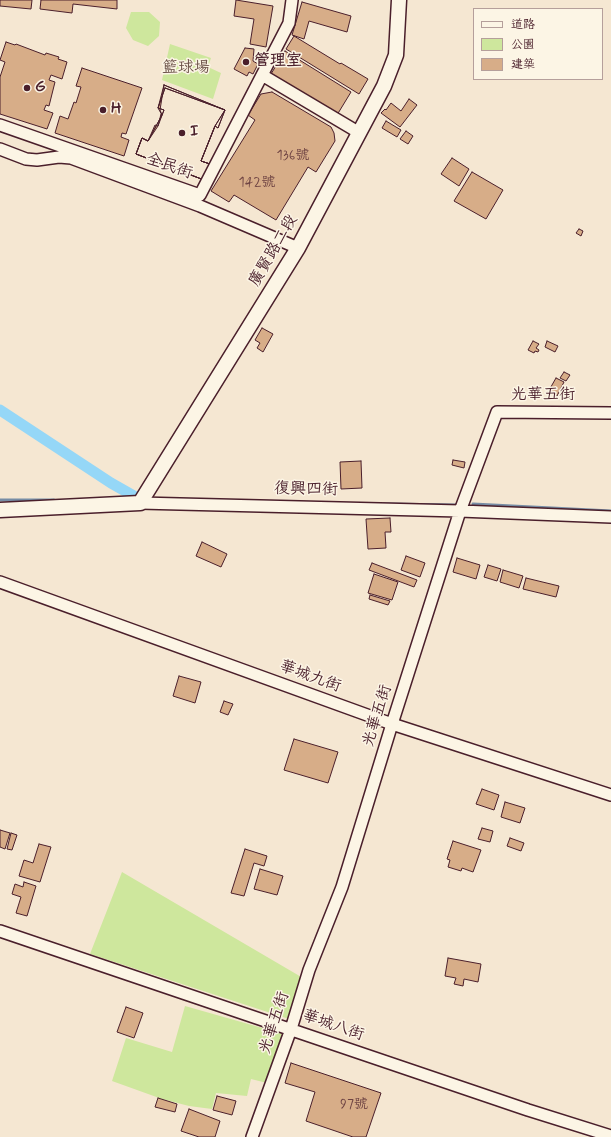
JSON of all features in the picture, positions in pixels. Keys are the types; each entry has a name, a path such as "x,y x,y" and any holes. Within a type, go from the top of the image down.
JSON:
{"street":[{"name":"全民街","path":"0,125 200,195 288,23 292,0"},
{"name":"廣賢路二段","path":"140,503 298,248 358,132 384,86 396,55 399,0"},
{"path":"262,75 358,132"},
{"path":"0,149 26,159 37,160 59,157 71,158 200,206 298,248"},
{"name":"光華五街","path":"252,1137 291,1029 309,970 342,887 460,511 496,412 611,413"},
{"name":"復興四街","path":"0,510 140,503 460,511 611,517"},
{"name":"華城九街","path":"0,582 392,724 611,795"},
{"name":"華城八街","path":"0,931 520,1108 611,1136"}],"green space":[{"path":"131,12 149,12 160,22 159,36 148,46 133,40 126,28"},
{"name":"籃球場","path":"170,44 211,58 208,67 221,73 213,99 162,80"},
{"path":"122,872 303,978 289,1019 90,954"},
{"path":"185,1006 287,1035 271,1084 251,1079 247,1096 216,1093 212,1109 189,1106 162,1099 112,1081 126,1038 172,1052"}],"building":[{"path":"0,0 32,0 31,9 0,6"},
{"path":"41,0 117,0 117,9 73,4 72,13 40,9"},
{"path":"236,0 273,6 266,47 250,44 254,19 234,16"},
{"path":"302,2 351,16 347,32 309,21 304,39 292,35"},
{"path":"294,36 368,79 359,94 286,49"},
{"name":"G","path":"6,42 16,44 45,55 46,53 59,57 58,59 67,62 62,79 51,75 49,80 55,82 49,106 46,105 44,110 53,113 47,129 0,114 0,77 5,62 0,60"},
{"name":"管理室","path":"245,48 254,49 253,61 258,64 253,74 249,72 247,76 234,69"},
{"path":"285,51 351,92 337,115 271,74"},
{"name":"H","path":"82,68 142,88 126,134 122,133 121,137 129,140 124,156 55,133 60,116 68,119 74,102 76,103 81,87 76,86"},
{"name":"I","path":"164,85 225,110 215,126 201,161 210,164 204,180 136,154 142,138 148,141 162,115 158,108"},
{"name":"I","path":"164,85 225,110 215,126 201,161 210,164 204,180 136,154 142,138 148,141 162,115 160,110"},
{"name":"I","path":"165,88 225,110 218,128 215,126 201,161 210,164 204,180 136,154 142,138 148,141 155,125 158,126 161,114 162,115 164,110 158,108"},
{"name":"I","path":"165,88 225,110 218,128 215,126 201,161 210,164 204,180 136,154 142,138 148,141 158,126 164,110 158,108"},
{"path":"272,92 331,127 334,133 335,141 316,172 308,167 276,220 234,195 229,202 211,191 255,120 248,115 261,94"},
{"path":"409,99 417,105 400,127 381,113 385,109 386,110 391,103 401,111"},
{"path":"386,121 401,130 397,137 382,128"},
{"path":"406,131 413,136 408,144 400,139"},
{"path":"452,158 469,169 459,186 441,174"},
{"path":"472,172 503,190 486,219 454,201"},
{"path":"579,229 583,231 581,236 576,233"},
{"path":"262,328 273,334 263,352 257,348 260,343 255,340"},
{"path":"533,341 539,344 536,348 539,350 538,352 535,351 534,353 528,350"},
{"path":"547,341 558,346 555,352 545,347"},
{"path":"564,372 570,375 566,381 560,378"},
{"path":"556,378 564,382 557,396 548,392"},
{"path":"453,460 465,462 464,468 452,465"},
{"path":"361,461 362,488 341,489 340,462"},
{"path":"390,518 391,532 385,532 386,548 368,549 366,519"},
{"path":"202,542 227,554 221,567 196,556"},
{"path":"406,556 425,563 420,577 401,570"},
{"path":"457,558 480,565 476,579 453,572"},
{"path":"372,563 417,580 414,587 369,570"},
{"path":"488,565 501,569 497,581 484,577"},
{"path":"503,570 523,576 519,588 500,582"},
{"path":"374,574 398,582 392,600 368,593"},
{"path":"526,578 559,586 556,597 523,589"},
{"path":"370,595 390,601 388,605 369,599"},
{"path":"179,676 201,682 195,703 173,696"},
{"path":"224,701 233,704 228,715 220,712"},
{"path":"294,739 338,752 328,783 284,770"},
{"path":"482,789 499,795 494,810 476,804"},
{"path":"505,802 525,808 520,823 501,817"},
{"path":"482,828 493,831 490,842 478,839"},
{"path":"0,830 10,833 5,849 0,847"},
{"path":"11,833 17,835 12,850 7,849"},
{"path":"510,838 524,843 521,851 507,846"},
{"path":"453,841 481,850 473,872 462,868 461,871 448,867 450,860 447,859"},
{"path":"39,844 51,847 40,882 19,876 24,860 33,863"},
{"path":"245,849 267,856 264,866 254,863 244,896 231,893"},
{"path":"260,869 283,876 277,895 254,889"},
{"path":"24,882 36,886 27,916 16,913 21,897 12,894 15,884 23,887"},
{"path":"448,958 481,964 478,982 464,979 463,986 454,984 456,978 445,976"},
{"path":"126,1007 143,1013 134,1038 117,1032"},
{"path":"291,1063 381,1093 366,1137 353,1137 306,1121 315,1092 285,1083"},
{"path":"217,1096 236,1101 232,1115 213,1110"},
{"path":"158,1098 177,1104 175,1112 155,1107"},
{"path":"189,1109 220,1121 215,1137 199,1137 181,1131"}],"waterway":[{"path":"0,410 111,483 141,500"},
{"path":"0,500 54,500"},
{"path":"384,504 455,505"},
{"path":"473,504 611,511"}],"place":[{"name":"管理室","path":"246,62"},
{"name":"G","path":"27,88"},
{"name":"H","path":"103,110"},
{"name":"I","path":"182,133"}]}
